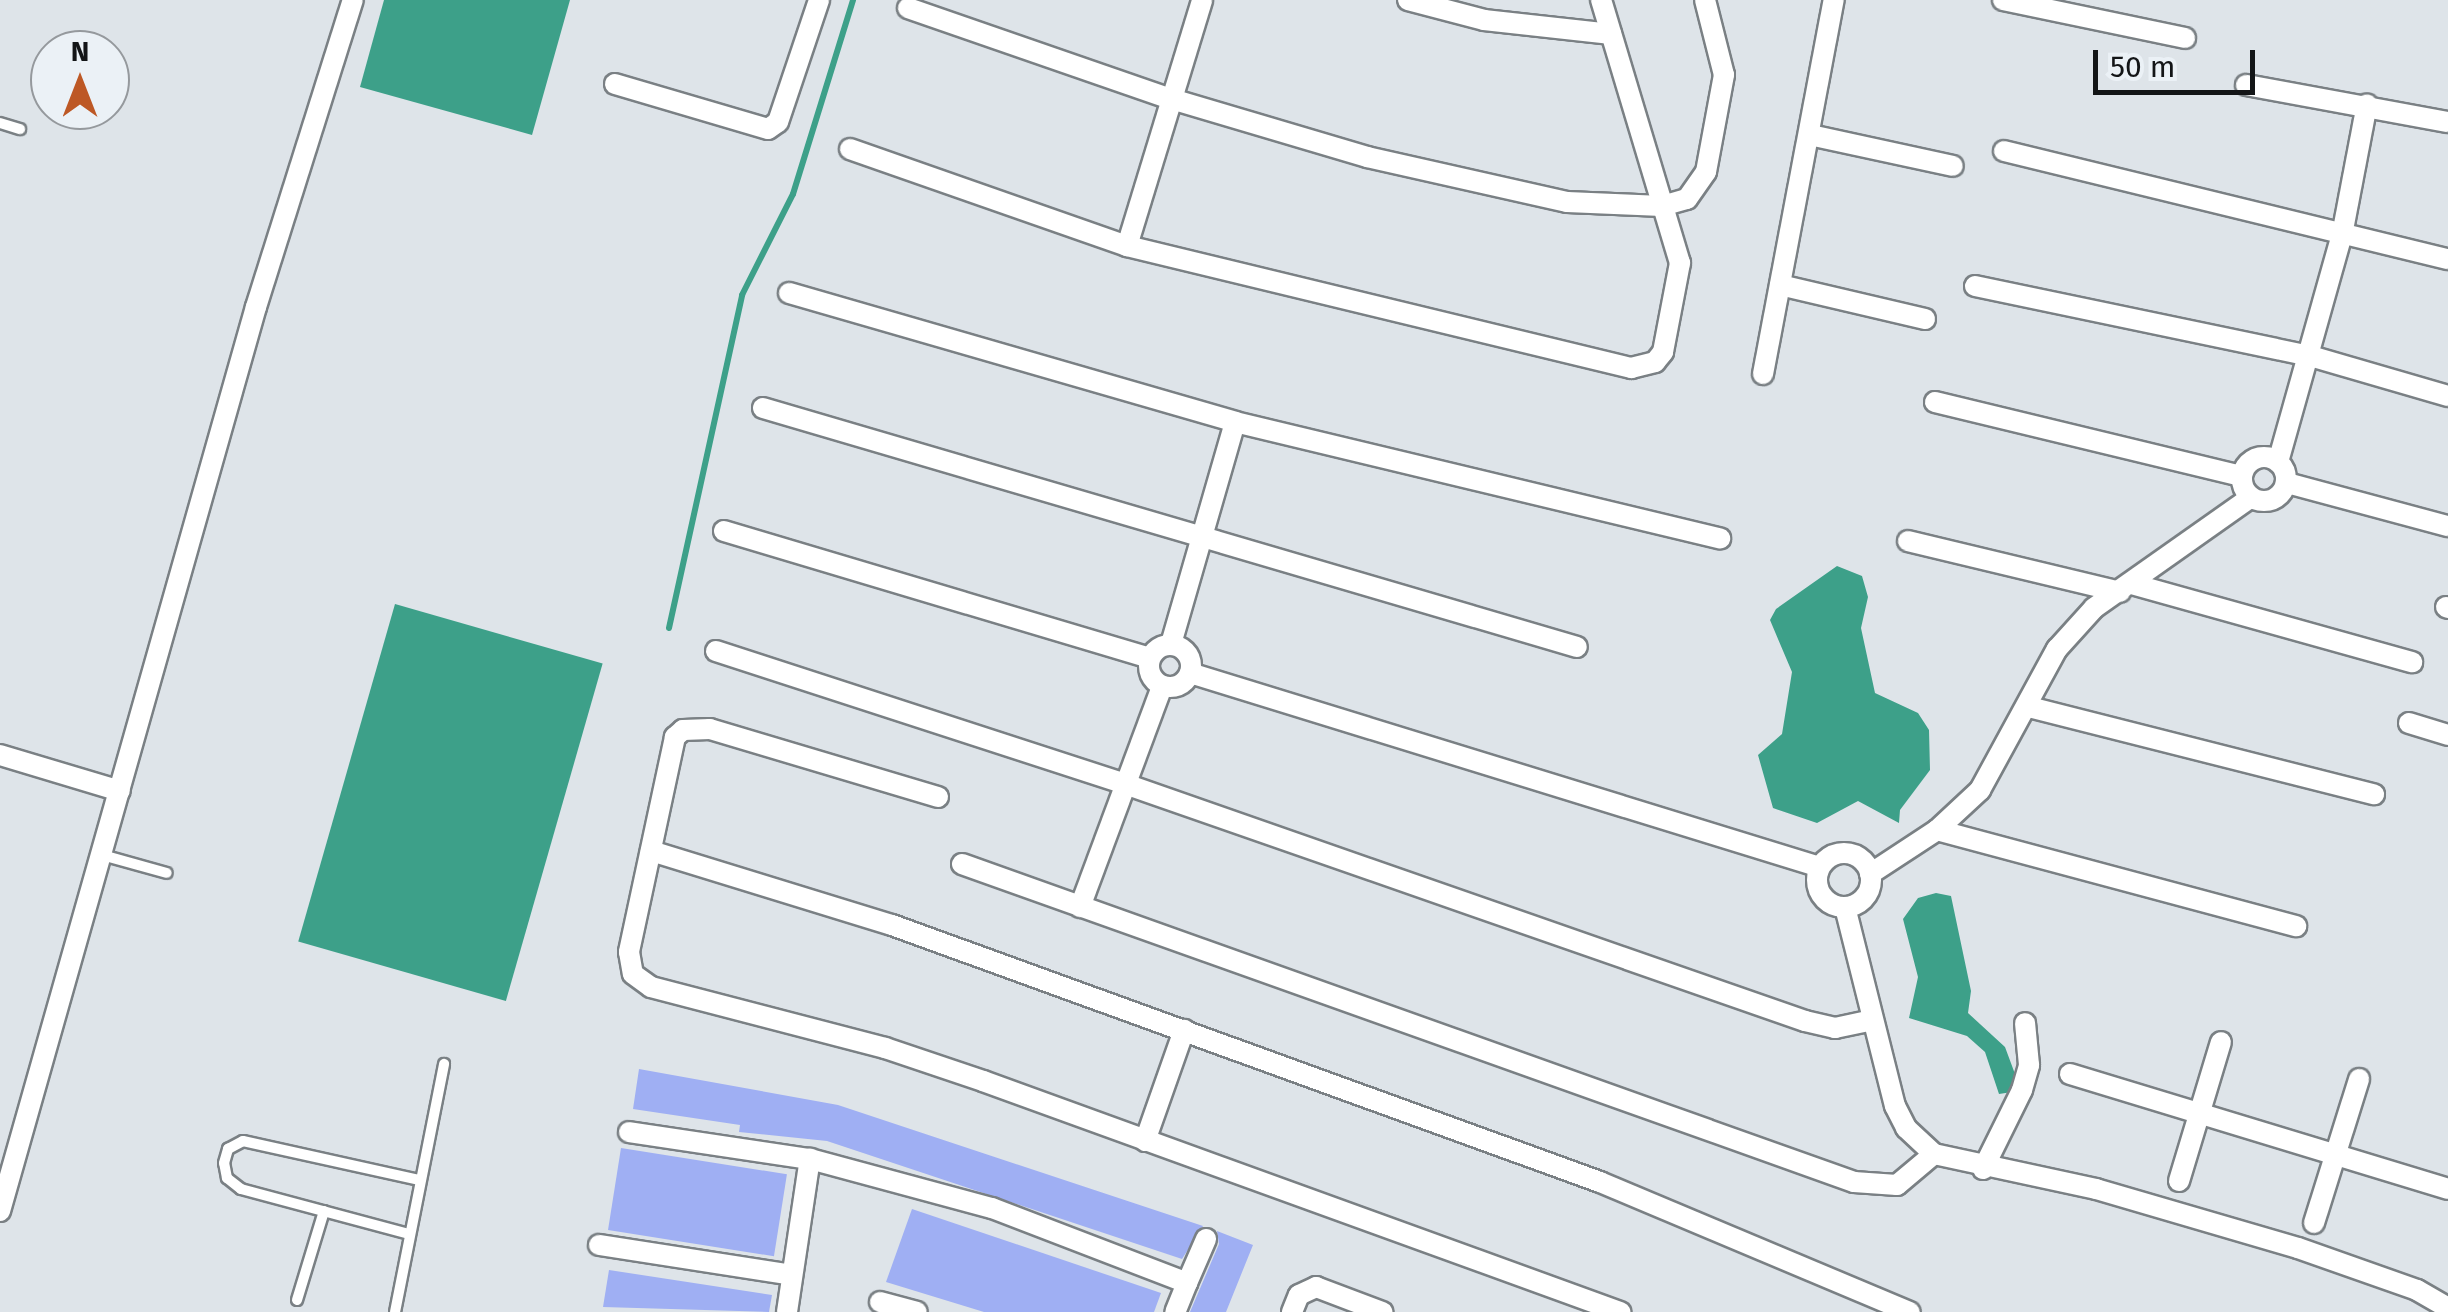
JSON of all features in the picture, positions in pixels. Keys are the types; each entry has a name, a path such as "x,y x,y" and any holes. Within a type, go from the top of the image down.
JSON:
{"street":[{"path":"0,1211 7,1156 102,855 256,307 352,0"},
{"path":"616,84 768,128 778,122 820,0"},
{"path":"1127,246 1168,98 1202,0"},
{"path":"1408,0 1484,20 1611,34"},
{"path":"850,150 1127,246 1631,368 1655,362 1664,352 1680,264 1601,0"},
{"path":"908,8 1168,98 1367,156 1567,202 1662,206 1687,199 1706,172 1724,75 1705,0"},
{"path":"1763,374 1834,0"},
{"path":"2004,0 2185,38"},
{"path":"2246,85 2367,104 2448,122"},
{"path":"2287,483 2278,462 2342,235 2367,104"},
{"path":"1810,135 1952,166"},
{"path":"2004,151 2448,259"},
{"path":"1780,285 1925,319"},
{"path":"1976,286 2310,356 2448,396"},
{"path":"789,293 1235,422 1720,538"},
{"path":"1935,402 2241,476"},
{"path":"763,408 1202,542 1577,647"},
{"path":"1162,686 1148,670 1150,658 1170,644 1235,422"},
{"path":"2241,476 2256,458 2278,462"},
{"path":"2241,476 2250,498"},
{"path":"2250,498 2265,502 2279,496 2287,483"},
{"path":"2287,483 2448,526"},
{"path":"1870,874 1937,830 1980,790 2064,640 2094,608 2250,498"},
{"path":"724,531 1150,658"},
{"path":"1908,541 2126,588 2412,662"},
{"path":"1162,686 1184,682 1190,673 1183,649 1170,644"},
{"path":"716,651 1128,786 1805,1021 1836,1028 1872,1020"},
{"path":"1190,673 1820,867"},
{"path":"1080,908 1162,686"},
{"path":"2029,707 2374,794"},
{"path":"2409,723 2448,735"},
{"path":"938,797 694,727 675,737 629,952 640,982 885,1048 1620,1312"},
{"path":"0,755 120,791"},
{"path":"1937,830 2296,926"},
{"path":"651,851 892,925 1600,1182 1910,1312"},
{"path":"1844,907 1868,892 1870,874 1852,854 1833,854 1820,867 1821,894 1844,907 1895,1106 1906,1128 1934,1154 1983,1170 2096,1189 2298,1248 2417,1290 2448,1308"},
{"path":"962,864 1854,1182 1897,1185 1934,1154"},
{"path":"1983,1170 2029,1065 2025,1023"},
{"path":"1144,1140 1184,1030"},
{"path":"2179,1181 2221,1042"},
{"path":"2070,1074 2448,1189"},
{"path":"2314,1223 2359,1080"},
{"path":"629,1132 810,1158 992,1208 1187,1283"},
{"path":"787,1312 810,1158"},
{"path":"1176,1312 1206,1239"},
{"path":"598,1245 792,1275"},
{"path":"1292,1312 1299,1295 1316,1287 1382,1312"},
{"path":"880,1302 916,1312"}],"lane":[{"path":"0,123 20,129"},
{"path":"102,855 166,873"},
{"path":"395,1312 444,1064"},
{"path":"408,1234 242,1189 227,1178 228,1149 243,1141 271,1144 419,1180"},
{"path":"297,1300 324,1211"}],"shaded area":[{"path":"384,0 570,0 532,135 360,87"},
{"path":"1837,566 1862,576 1868,597 1861,628 1875,693 1918,713 1929,730 1930,770 1900,810 1899,823 1858,801 1817,823 1773,808 1758,755 1782,734 1792,672 1770,620 1776,609"},
{"path":"395,604 603,664 506,1001 298,941"},
{"path":"1936,893 1951,896 1971,991 1968,1013 2005,1047 2015,1074 2012,1092 1999,1094 1985,1052 1967,1036 1909,1018 1918,977 1903,919 1918,898"}],"building":[{"path":"639,1069 838,1105 1203,1226 1182,1259 827,1141 739,1132 740,1125 633,1109"},
{"path":"621,1148 787,1174 774,1256 608,1230"},
{"path":"912,1209 1161,1293 1154,1312 984,1312 886,1282"},
{"path":"1217,1231 1253,1245 1226,1312 1190,1312 1219,1244"},
{"path":"609,1270 772,1295 769,1312 603,1307"}],"waterway":[{"path":"669,628 742,295 793,194 853,0"}]}
